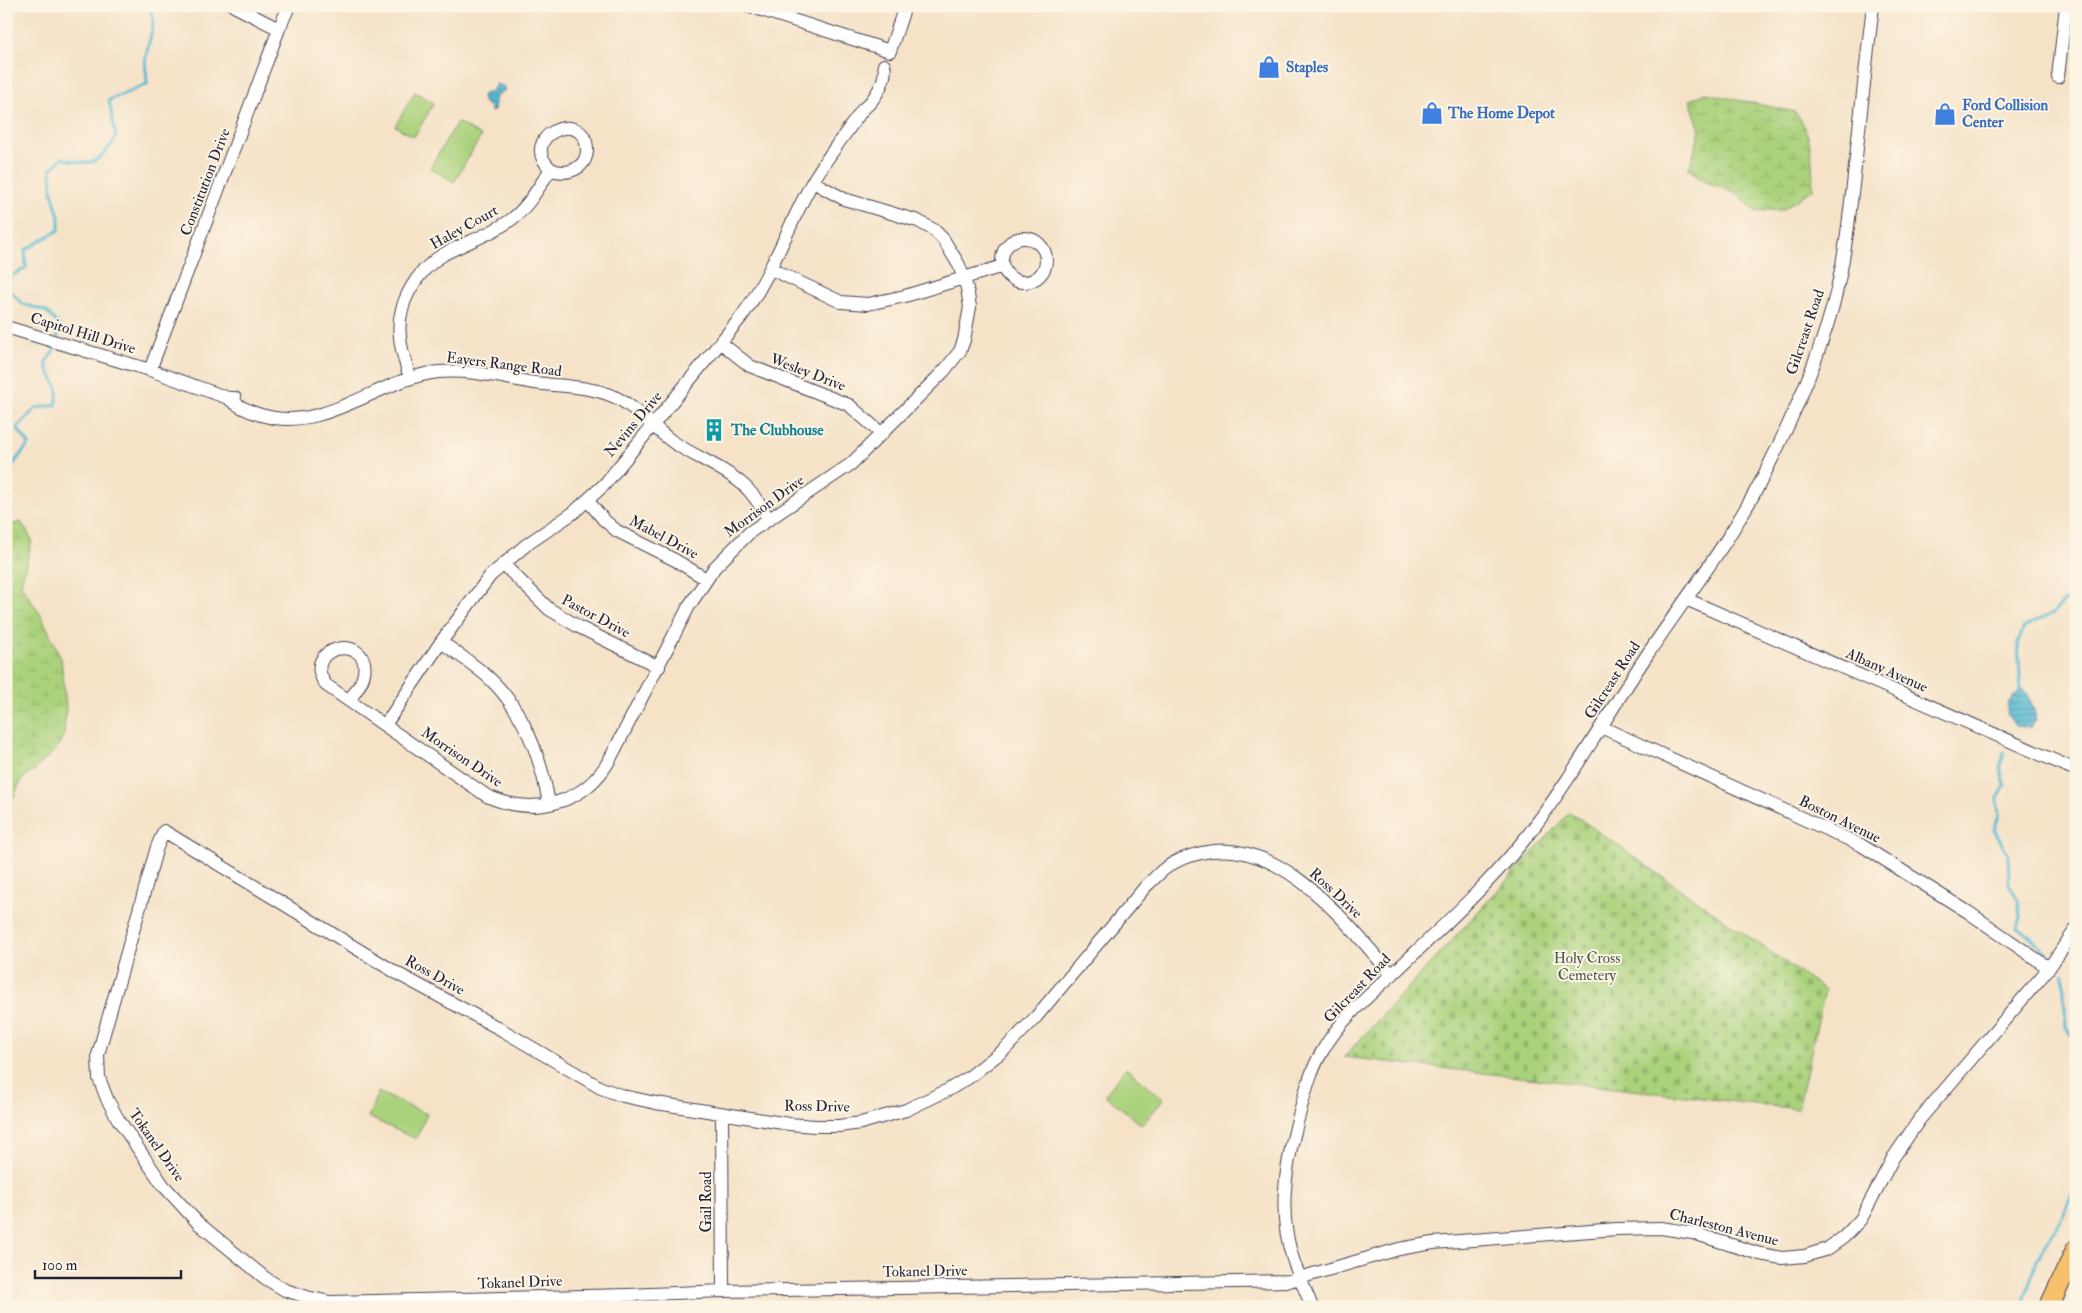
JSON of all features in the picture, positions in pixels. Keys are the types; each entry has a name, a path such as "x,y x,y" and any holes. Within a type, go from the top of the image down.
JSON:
{"highway":[{"path":"2049,1307 2076,1249"}],"street":[{"path":"234,6 279,29"},
{"name":"Constitution Drive","path":"150,370 289,6"},
{"path":"749,6 890,51"},
{"name":"Nevins Drive","path":"386,725 481,586 526,544 588,501 653,427 753,302 813,182 863,109 869,105 878,89 886,71 884,65 905,6"},
{"name":"Gilcreast Road","path":"1312,1307 1290,1249 1284,1205 1287,1170 1305,1093 1323,1050 1351,1013 1439,931 1513,853 1567,780 1686,599 1724,546 1769,466 1810,371 1833,306 1843,259 1873,6"},
{"path":"2058,77 2066,6"},
{"name":"Haley Court","path":"410,378 402,354 399,322 406,297 416,280 426,268 445,254 487,234 510,220 529,202 552,168"},
{"name":"Morrison Drive","path":"349,701 487,796 512,805 549,804 572,798 584,791 604,770 689,606 706,579 737,544 769,519 850,464 944,371 960,351 967,328 970,307 964,277 951,249 934,230 918,221 901,214 844,199 813,182"},
{"path":"771,269 841,302 868,304 906,296 1003,266"},
{"name":"Capitol Hill Drive","path":"6,327 150,370"},
{"name":"Wesley Drive","path":"720,343 750,366 849,405 882,434"},
{"name":"Eayers Range Road","path":"150,370 228,398 237,406 280,419 289,417 307,418 326,414 410,378 437,372 458,372 597,391 618,398 653,427 688,452 742,484 750,491 769,519"},
{"name":"Mabel Drive","path":"588,501 604,520 617,531 675,560 706,579"},
{"name":"Pastor Drive","path":"503,564 549,609 578,626 659,667"},
{"name":"Albany Avenue","path":"1686,599 2076,770"},
{"path":"441,642 488,677 508,698 526,727 544,774 549,804"},
{"name":"Boston Avenue","path":"1601,727 1861,845 1968,912 2049,968"},
{"name":"Ross Drive","path":"164,831 400,975 502,1030 601,1088 635,1099 789,1124 839,1126 861,1123 906,1110 948,1090 1004,1049 1036,1017 1146,886 1164,869 1185,857 1208,851 1231,850 1253,856 1294,876 1329,905 1392,975"},
{"name":"Tokanel Drive","path":"164,831 155,856 104,1033 98,1056 99,1078 107,1099 118,1119 163,1185 185,1211 211,1235 265,1278 285,1290 307,1298 353,1303 723,1291 1264,1281 1300,1278"},
{"name":"Charleston Avenue","path":"1300,1278 1364,1258 1424,1245 1617,1229 1661,1228 1693,1234 1760,1254 1782,1258 1805,1256 1827,1249 1846,1236 1861,1219 1893,1158 1919,1120 2049,968 2076,929"},
{"name":"Gail Road","path":"722,1113 723,1291"}],"green space":[{"path":"415,92 434,103 414,137 395,126"},
{"path":"1706,93 1795,112 1801,120 1808,138 1812,158 1813,189 1782,210 1755,211 1737,193 1703,181 1689,169 1700,130 1690,100"},
{"path":"457,122 481,136 454,182 430,168"},
{"path":"21,522 32,540 21,585 42,617 61,658 66,708 64,734 57,748 36,769 22,779 12,800 6,833 6,526"},
{"name":"Holy Cross Cemetery","path":"1570,812 1825,990 1798,1109 1344,1057"},
{"path":"1126,1068 1164,1099 1142,1125 1105,1095"},
{"path":"378,1092 427,1114 416,1139 368,1117"}],"water":[{"path":"496,84 503,86 505,90 496,96 494,110 491,112 490,107 483,102 482,95 492,91"},
{"path":"2022,689 2030,700 2035,715 2036,720 2030,728 2015,726 2007,714 2008,702"}],"waterway":[{"path":"57,339 60,326 46,311 23,304 8,289 11,276 26,268 25,250 59,230 59,217 52,192 51,169 62,158 81,162 94,161 99,158 116,138 109,100 147,84 145,59 153,24 153,17 148,6"},
{"path":"9,525 10,473 12,467 29,444 17,428 36,408 56,405 56,385 46,362 53,352 55,345"},
{"path":"2021,692 2018,642 2024,627 2053,613 2063,602 2076,598"},
{"path":"2004,752 2000,768 2005,786 1997,800 1999,815 1994,830 2008,854 2009,884 2018,900 2020,917 2017,928 2030,936 2050,957"},
{"path":"2063,974 2066,1027 2076,1040"},
{"path":"2019,1307 2024,1301 2037,1260 2063,1216 2076,1184"}],"place":[{"name":"Staples","path":"1269,67"},
{"name":"The Home Depot","path":"1432,113"},
{"name":"Ford Collision Center","path":"1945,114"},
{"name":"The Clubhouse","path":"714,430"}]}
